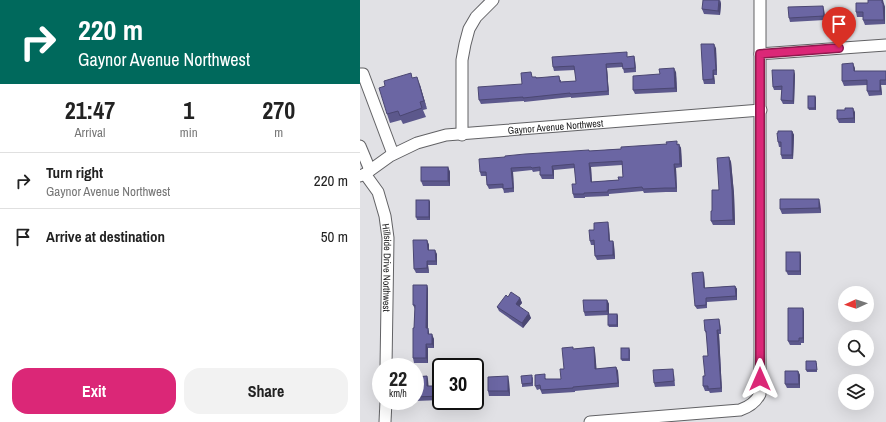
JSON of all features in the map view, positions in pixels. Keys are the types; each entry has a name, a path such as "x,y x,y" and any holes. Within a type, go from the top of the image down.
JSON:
{"street":[{"path":"462,135 462,60 465,44 469,28 476,17 493,0"},
{"path":"590,422 740,410 753,404 758,399 760,394 760,0"},
{"path":"760,54 886,45"},
{"path":"360,74 364,74 393,154"},
{"name":"Gaynor Avenue Northwest","path":"365,173 393,154 417,143 446,135 462,135 760,110"},
{"name":"Hillside Drive Northwest","path":"360,146 365,173 378,192 385,216 388,238 386,358"},
{"path":"385,422 386,410"}],"building":[{"path":"703,0 719,0 718,11 702,9"},
{"path":"868,0 882,0 884,20 863,20 863,12 856,12 856,3 868,3"},
{"path":"823,6 824,16 789,18 788,7"},
{"path":"701,44 714,44 716,70 713,70 713,79 703,80"},
{"path":"627,52 627,57 634,56 635,68 623,69 622,63 606,64 608,91 479,100 478,87 522,84 521,73 531,72 532,77 536,78 559,76 560,82 576,81 574,66 553,67 552,57"},
{"path":"853,63 854,71 886,71 886,80 880,80 880,91 867,91 867,80 842,81 842,64"},
{"path":"674,68 675,88 633,90 633,76 660,74 659,69"},
{"path":"772,70 794,70 793,101 781,100 782,86 773,87"},
{"path":"411,73 412,78 417,77 424,101 420,102 422,108 400,116 398,111 387,114 379,88 385,86 384,81"},
{"path":"808,96 815,96 815,108 808,108"},
{"path":"845,108 853,108 854,118 837,119 837,110 845,110"},
{"path":"778,131 792,131 792,155 781,155 781,142 778,142"},
{"path":"677,141 677,145 679,144 680,164 674,164 676,188 643,189 642,187 608,190 608,192 573,194 572,184 576,184 574,164 552,166 553,175 540,175 540,167 511,168 513,188 503,189 503,184 487,185 486,172 480,172 479,159 525,154 621,149 621,147 667,144 666,142","holes":["622,161 623,177 618,177 619,180 591,182 589,163"]},
{"path":"729,157 733,220 711,221 712,190 719,190 717,158"},
{"path":"421,167 448,167 448,181 421,181"},
{"path":"780,199 819,199 819,208 780,209"},
{"path":"416,200 429,200 429,217 416,217"},
{"path":"608,222 609,241 613,241 613,255 595,256 594,240 590,241 589,230 594,230 594,223"},
{"path":"413,240 427,240 428,250 435,250 436,261 427,261 427,268 414,269"},
{"path":"786,252 800,252 800,271 786,271"},
{"path":"703,272 704,288 735,286 736,296 706,298 706,305 695,306 692,273"},
{"path":"413,285 427,285 426,328 428,328 428,334 432,334 432,344 426,344 426,358 413,358 415,305 413,305"},
{"path":"511,292 520,298 516,304 529,313 522,323 497,307 506,295 508,297"},
{"path":"583,300 607,300 607,311 584,312"},
{"path":"788,308 803,308 803,338 799,338 799,341 788,341"},
{"path":"608,314 617,314 617,325 608,325"},
{"path":"719,319 720,330 717,330 721,388 708,389 708,386 703,386 703,376 705,376 703,356 708,356 704,320"},
{"path":"573,347 573,349 594,347 595,369 616,367 618,383 541,390 540,385 535,386 535,375 545,374 545,379 561,379 560,369 564,369 562,348"},
{"path":"621,348 629,348 629,359 621,359"},
{"path":"806,361 816,361 817,370 806,370"},
{"path":"673,369 674,381 654,383 653,370"},
{"path":"785,371 798,371 799,384 785,384"},
{"path":"532,375 532,383 522,384 521,376"},
{"path":"424,376 427,376 427,386 432,386 432,396 424,397"},
{"path":"508,376 508,391 488,391 488,377"}],"route":[{"path":"760,379 760,54 839,48"}]}
